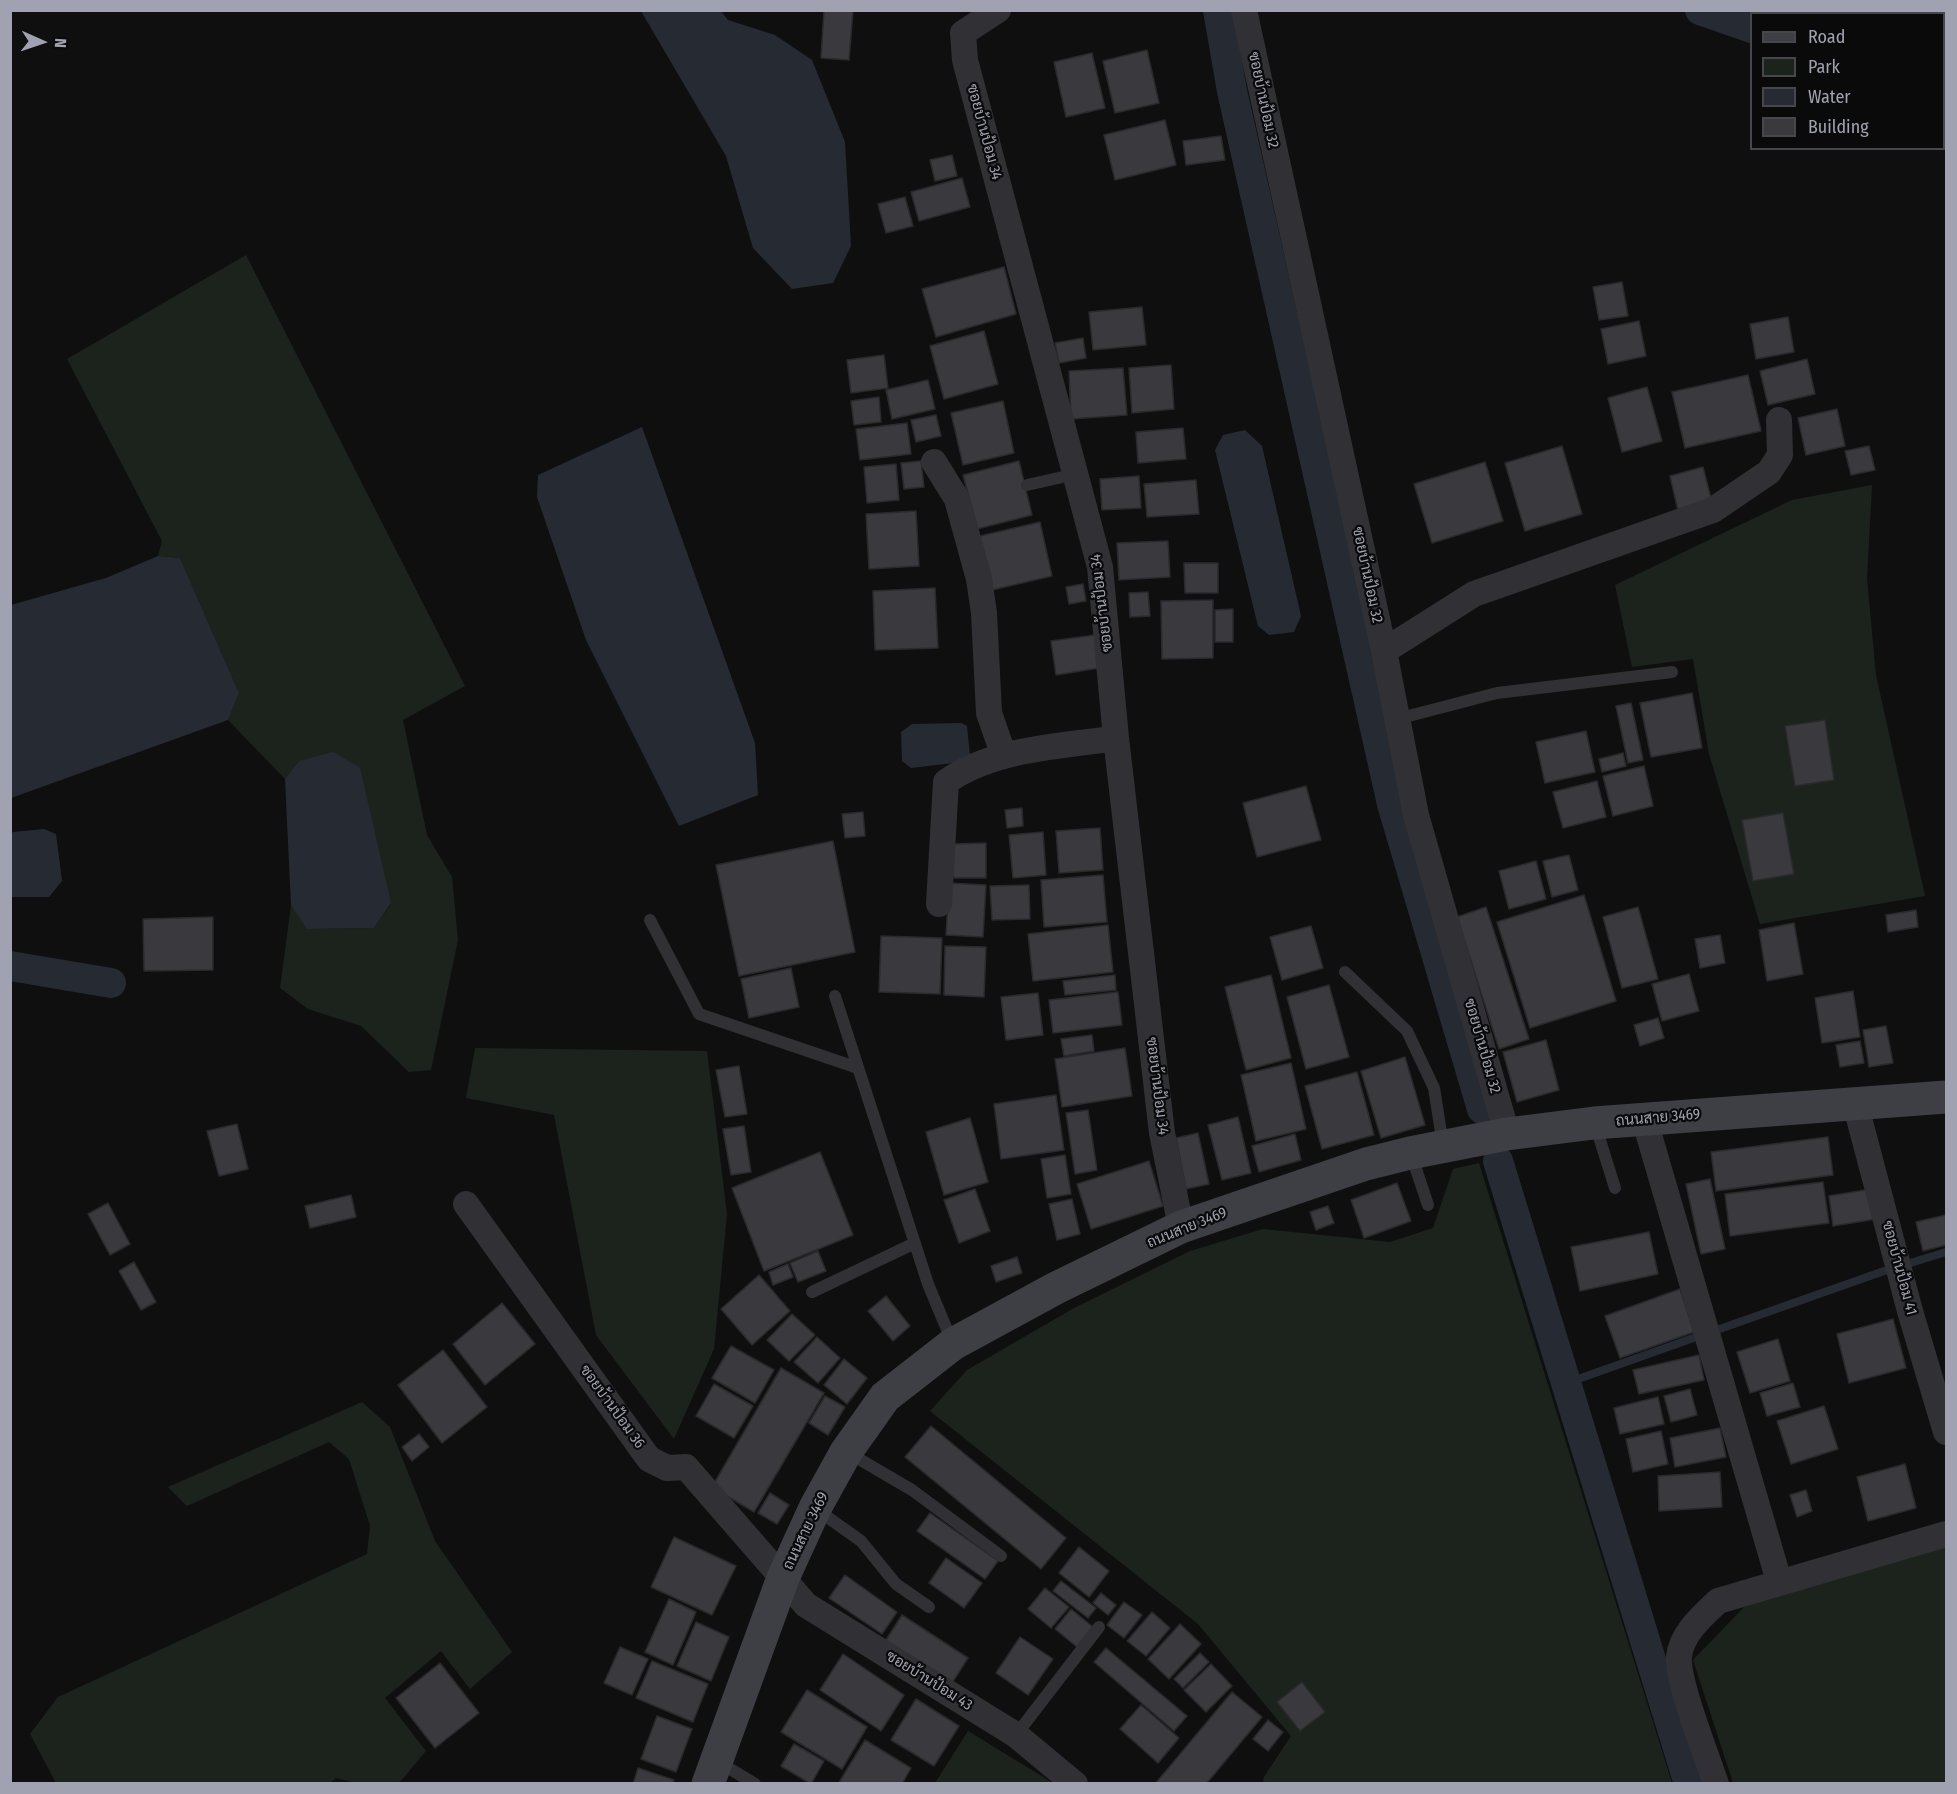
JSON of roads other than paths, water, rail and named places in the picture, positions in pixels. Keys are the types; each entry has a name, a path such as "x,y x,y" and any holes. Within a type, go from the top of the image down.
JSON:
{"street":[{"name":"ซอยบ้านป้อม 34","path":"999,10 963,33 965,60 1100,567 1116,738 1162,1133 1181,1227"},
{"name":"ซอยบ้านป้อม 32","path":"1244,10 1384,651 1416,815 1507,1134"},
{"path":"1384,651 1474,594 1713,510 1769,472 1780,455 1779,420"},
{"path":"934,462 957,499 979,579 984,612 989,713 1004,756"},
{"path":"939,904 946,782 958,774 1004,756 1116,738"},
{"name":"ถนนสาย 3469","path":"712,1772 783,1578 815,1508 846,1452 885,1396 953,1344 1056,1288 1181,1227 1366,1164 1410,1153 1507,1134 1594,1123 1947,1097"},
{"name":"ซอยบ้านป้อม 41","path":"1855,1103 1910,1311 1947,1432"},
{"path":"1644,1118 1779,1581"},
{"name":"ซอยบ้านป้อม 36","path":"466,1204 649,1459 667,1468 686,1467 783,1578"},
{"path":"1716,1784 1682,1679 1679,1656 1694,1624 1719,1601 1779,1581 1947,1534"},
{"name":"ซอยบ้านป้อม 43","path":"783,1578 806,1605 1016,1735 1075,1784"}],"lane":[{"path":"1027,485 1077,474"},
{"path":"1397,718 1497,693 1672,672"},
{"path":"650,920 699,1014 858,1068"},
{"path":"1345,972 1407,1031 1434,1088 1443,1146"},
{"path":"835,996 915,1243 953,1344"},
{"path":"1594,1123 1615,1188"},
{"path":"1410,1153 1428,1205"},
{"path":"812,1292 915,1243"},
{"path":"846,1452 912,1490 1001,1556"},
{"path":"815,1508 861,1541 896,1584 929,1606"},
{"path":"1016,1735 1099,1627"},
{"path":"712,1772 755,1784"}],"water":[{"path":"641,11 721,11 728,20 775,35 812,60 845,142 851,246 833,283 792,289 753,248 726,156"},
{"path":"642,427 755,743 758,795 679,826 586,640 537,497 538,475"},
{"path":"1245,430 1262,446 1301,616 1294,632 1269,635 1258,626 1215,450 1223,435"},
{"path":"158,556 180,558 239,693 228,720 11,798 11,605 106,578"},
{"path":"961,723 967,726 970,756 962,762 911,768 902,761 901,732 912,724"},
{"path":"333,752 360,768 391,903 374,928 307,929 291,905 285,779 299,761"},
{"path":"44,829 56,834 62,881 49,897 11,897 11,835 13,832"}],"waterway":[{"path":"1218,10 1232,91 1392,804 1482,1109"},
{"path":"1700,10 1750,27"},
{"path":"10,966 111,983"},
{"path":"1498,1161 1689,1784"},
{"path":"1907,1264 1946,1252"},
{"path":"1714,1331 1887,1270"},
{"path":"1567,1383 1699,1336"}]}
